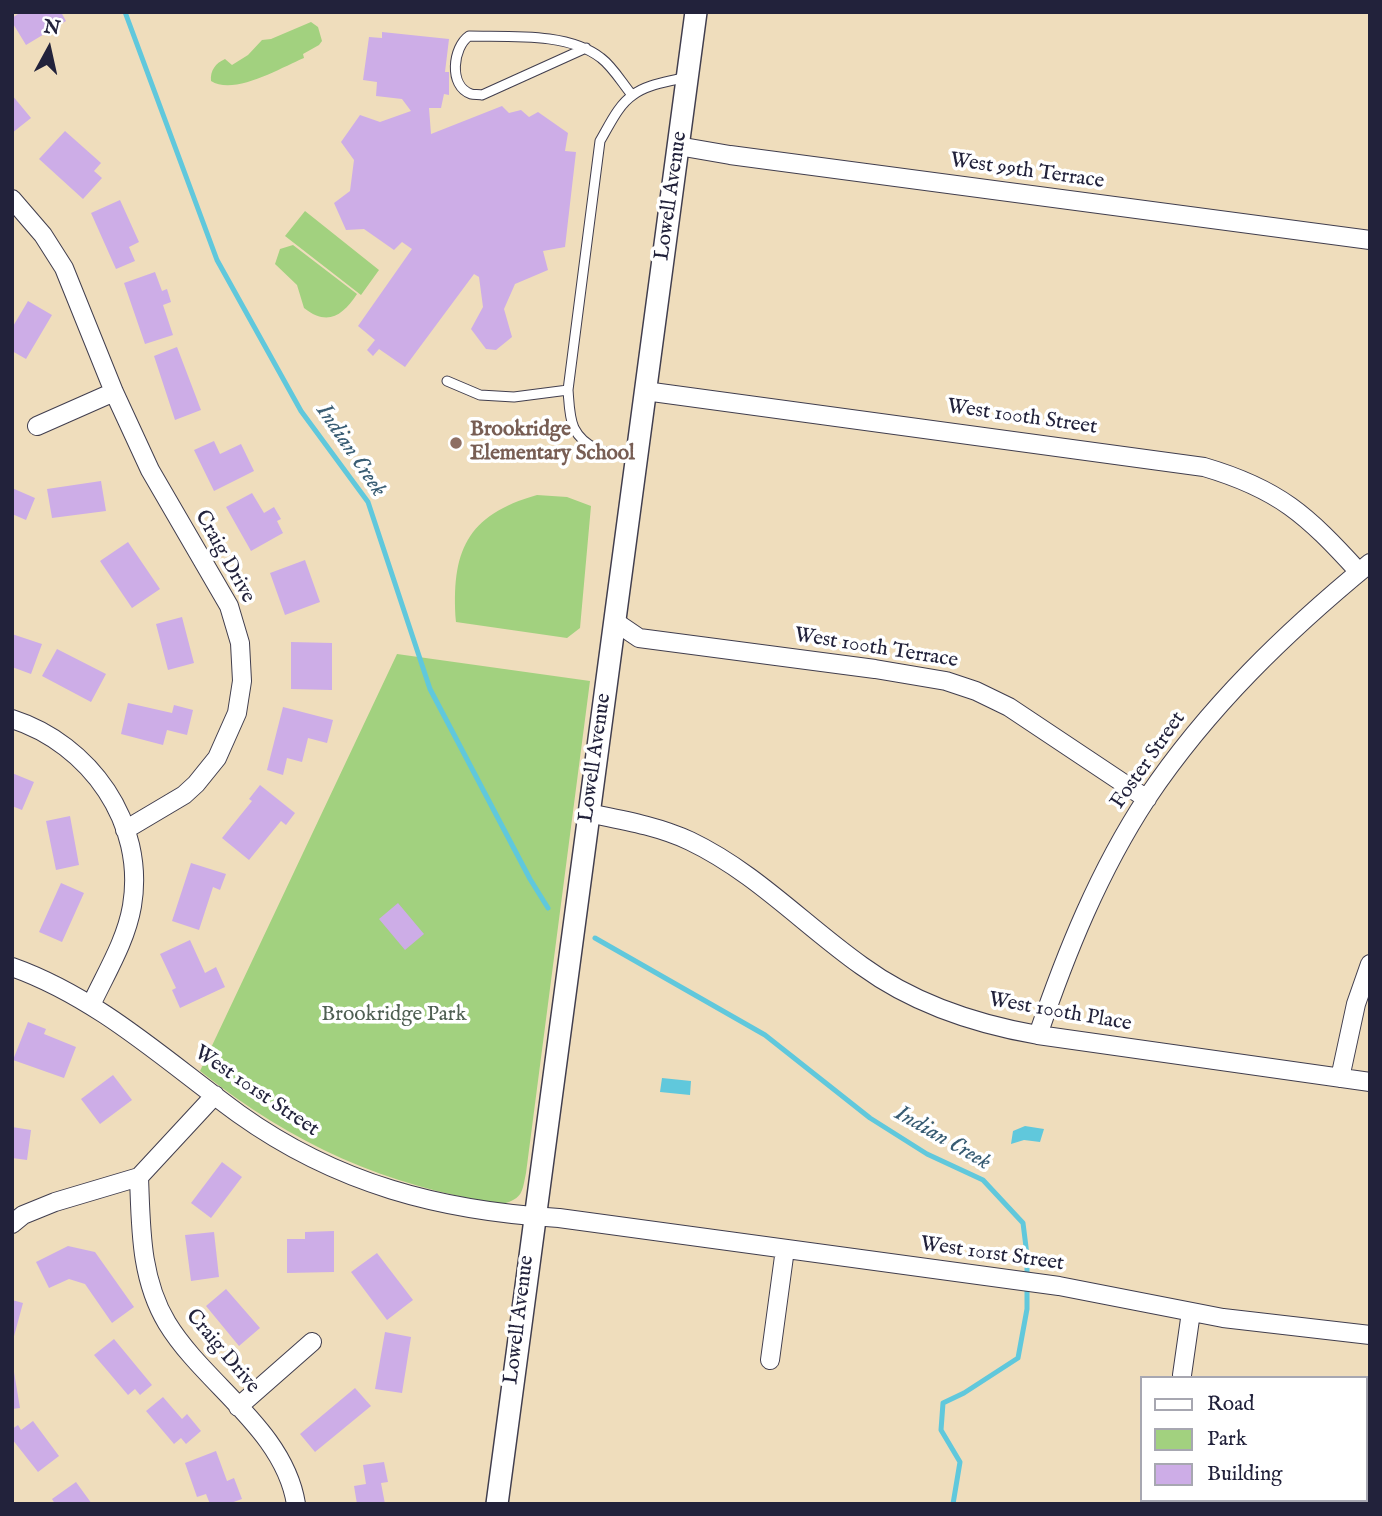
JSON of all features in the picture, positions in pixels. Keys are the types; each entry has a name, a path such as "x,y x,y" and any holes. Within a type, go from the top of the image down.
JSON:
{"street":[{"name":"Lowell Avenue","path":"497,1504 696,12"},
{"name":"West 99th Terrace","path":"678,146 1370,240"},
{"name":"Craig Drive","path":"12,199 43,235 64,268 114,392 150,470 229,606 240,643 242,681 232,729 221,751 207,771 184,795 125,830"},
{"name":"West 100th Street","path":"645,391 1204,467 1258,486 1295,508 1364,567"},
{"path":"37,426 114,392"},
{"name":"Foster Street","path":"1038,1035 1076,930 1114,855 1147,799 1215,709 1266,653 1364,567"},
{"name":"West 100th Terrace","path":"614,621 639,638 875,669 946,681 976,691 1009,707 1147,799"},
{"path":"12,719 41,730 75,753 104,784 116,805 125,830 134,870 132,902 120,946 91,1005"},
{"name":"West 100th Place","path":"588,813 658,829 689,841 730,863 863,967 905,993 959,1016 997,1028 1038,1035 1370,1082"},
{"path":"1340,1078 1356,1004 1370,964"},
{"name":"West 101st Street","path":"12,967 91,1005 117,1021 274,1137 327,1165 394,1191 446,1205 507,1215 534,1216 1059,1286 1191,1312 1370,1335"},
{"path":"12,1224 23,1215 55,1202 139,1177 215,1095"},
{"name":"Craig Drive","path":"139,1177 142,1244 153,1294 167,1324 282,1460 296,1504"},
{"path":"770,1360 785,1249"},
{"path":"1182,1375 1191,1312"},
{"path":"238,1407 312,1342"}],"lane":[{"path":"586,48 482,95 469,94 458,85 457,53 461,41 469,36 563,40 586,48 602,58 632,95"},
{"path":"636,459 598,451 582,439 574,426 568,390 600,141 613,118 632,95 649,87 688,76"},
{"path":"447,381 480,395 514,397 568,390"}],"green space":[{"path":"311,22 318,27 322,41 303,54 304,58 244,83 221,85 211,81 216,65 225,59 232,65 248,55 262,40 271,39"},
{"path":"305,211 379,270 361,295 285,236"},
{"path":"293,245 357,294 340,313 320,317 304,308 297,285 275,264 280,249"},
{"path":"537,495 567,497 591,506 580,628 567,638 456,622 457,575 468,540 494,513"},
{"name":"Brookridge Park","path":"397,654 590,681 526,1173 518,1197 503,1204 419,1186 342,1158 270,1120 200,1071"}],"water":[{"path":"662,1078 691,1081 690,1095 660,1092"},
{"path":"1025,1126 1044,1129 1040,1142 1024,1140 1011,1144 1013,1131"}],"building":[{"path":"21,12 61,12 66,21 26,45 12,22 12,18"},
{"path":"382,32 449,39 445,72 449,72 449,95 444,94 441,108 429,108 431,134 502,106 509,113 521,110 529,117 538,112 568,133 565,151 576,152 565,247 543,251 548,270 515,284 504,309 512,337 496,350 486,349 471,329 483,307 479,277 474,274 405,367 379,349 373,356 367,350 375,340 358,326 412,249 402,242 394,250 364,229 346,230 334,203 350,191 354,160 341,142 360,115 380,122 411,111 402,99 376,96 377,82 363,80 369,37 382,38"},
{"path":"12,95 31,118 12,133"},
{"path":"65,131 101,163 94,171 102,178 83,199 39,159"},
{"path":"120,200 139,242 129,247 135,261 116,269 91,213"},
{"path":"155,272 162,291 167,289 171,302 163,305 173,335 145,344 124,283"},
{"path":"28,301 52,315 26,359 12,351 12,328"},
{"path":"177,347 201,410 175,420 154,356"},
{"path":"214,441 220,454 241,444 254,471 214,491 194,450"},
{"path":"101,481 106,511 52,518 47,489"},
{"path":"12,488 35,498 26,520 12,514"},
{"path":"252,493 264,513 274,507 281,519 277,521 283,533 251,551 226,507"},
{"path":"128,542 160,589 132,608 100,561"},
{"path":"305,560 320,602 285,615 270,573"},
{"path":"182,617 194,663 168,670 156,624"},
{"path":"12,634 42,644 31,674 12,667"},
{"path":"291,642 332,643 332,690 291,689"},
{"path":"57,649 106,674 91,702 42,676"},
{"path":"128,703 172,713 174,705 193,710 187,735 167,730 163,745 121,734"},
{"path":"283,707 333,720 327,743 308,738 302,762 287,758 283,775 267,770"},
{"path":"12,773 34,782 22,810 12,806"},
{"path":"260,785 295,813 286,825 281,821 249,860 222,838 252,801 249,799"},
{"path":"70,816 79,865 56,870 46,821"},
{"path":"191,863 226,874 220,890 213,887 199,930 172,921"},
{"path":"61,883 84,893 62,942 39,932"},
{"path":"398,903 424,934 405,950 379,919"},
{"path":"190,940 205,973 216,967 225,987 180,1008 172,990 176,988 160,954"},
{"path":"28,1022 46,1029 44,1034 76,1047 64,1078 13,1060"},
{"path":"113,1075 132,1100 100,1124 81,1099"},
{"path":"12,1127 31,1130 27,1160 12,1158"},
{"path":"222,1162 242,1177 211,1218 191,1203"},
{"path":"334,1231 334,1272 287,1273 287,1239 305,1239 305,1232"},
{"path":"214,1232 219,1277 191,1281 185,1235"},
{"path":"68,1246 95,1252 134,1307 112,1323 85,1284 69,1279 49,1288 36,1262"},
{"path":"377,1253 413,1300 387,1320 351,1272"},
{"path":"226,1289 260,1328 239,1346 206,1306"},
{"path":"12,1300 23,1303 13,1340 12,1340"},
{"path":"385,1332 411,1337 402,1393 375,1389"},
{"path":"114,1339 152,1385 140,1395 135,1389 128,1395 94,1355"},
{"path":"14,1372 20,1408 12,1409 12,1373"},
{"path":"355,1388 371,1406 315,1452 300,1434"},
{"path":"163,1397 182,1419 187,1414 201,1431 186,1444 181,1438 174,1444 146,1411"},
{"path":"33,1421 59,1456 38,1472 12,1439 12,1429 18,1425 21,1430"},
{"path":"216,1451 227,1481 234,1478 242,1499 228,1504 210,1504 206,1494 197,1497 185,1463"},
{"path":"384,1462 388,1482 381,1483 385,1504 357,1504 354,1486 366,1484 363,1465"},
{"path":"76,1482 92,1504 55,1504 52,1499"}],"waterway":[{"name":"Indian Creek","path":"125,12 217,260 301,411 368,502 430,689 548,908"},
{"name":"Indian Creek","path":"595,938 765,1035 870,1118 927,1154 983,1180 1023,1223 1027,1255 1027,1309 1018,1358 964,1393 943,1403 941,1430 960,1462 953,1504"}],"place":[{"name":"Brookridge Elementary School","path":"456,443"}]}
